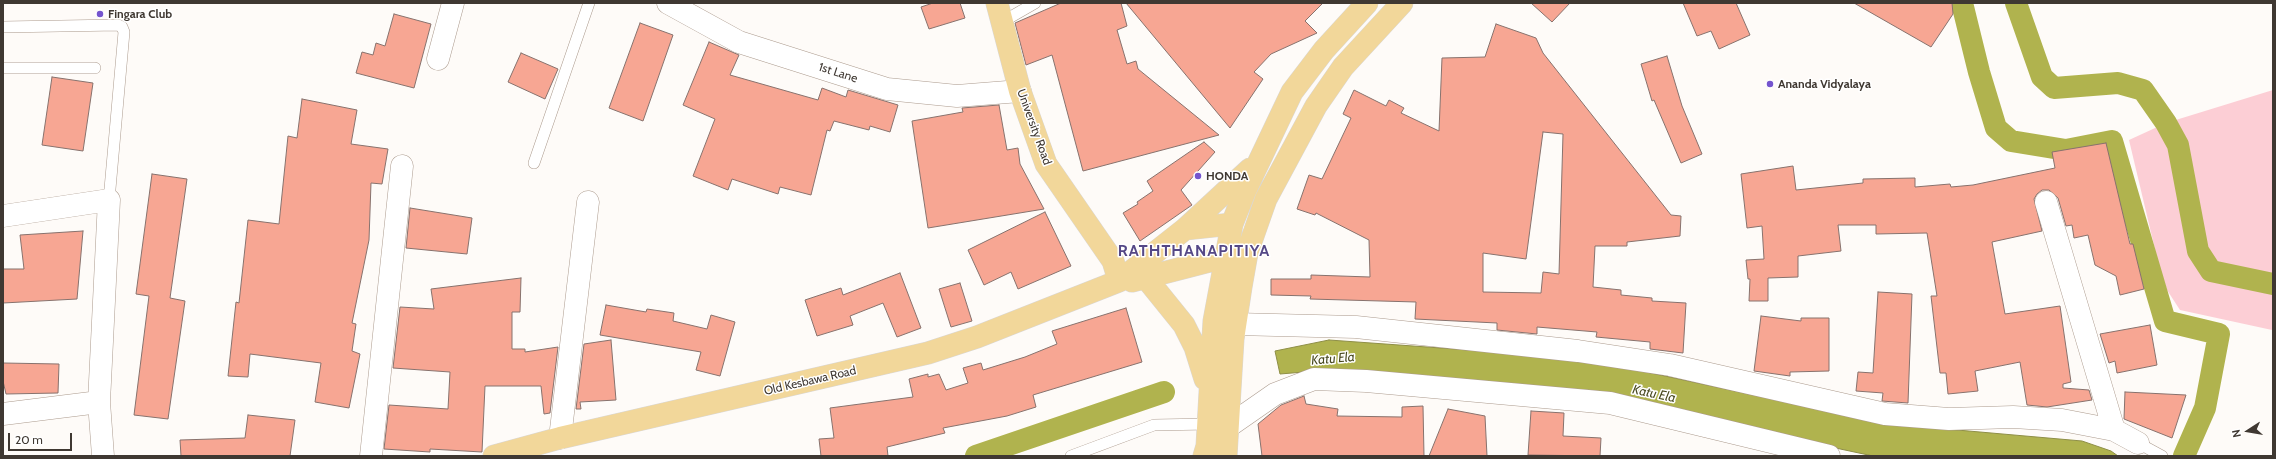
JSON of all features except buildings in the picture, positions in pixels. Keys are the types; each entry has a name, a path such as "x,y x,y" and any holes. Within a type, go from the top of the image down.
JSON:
{"main road":[{"path":"1210,394 1212,336 1225,256 1232,224 1259,160 1292,92 1324,50 1367,3"},
{"path":"1204,456 1207,446 1219,425 1246,253 1266,199 1316,106 1343,67 1402,3"},
{"name":"University Road","path":"1000,13 1020,91 1046,164 1114,261 1119,281"},
{"name":"Old Kesbawa Road","path":"1119,281 1185,229 1259,160"},
{"path":"1185,229 1232,224"},
{"name":"Old Kesbawa Road","path":"494,456 560,438 928,353 977,337 1119,281 1146,278 1183,266 1225,256"},
{"path":"1146,278 1184,326 1195,347 1219,425 1226,456"}],"street":[{"path":"438,59 453,3"},
{"name":"1st Lane","path":"668,3 739,42 887,89 956,96 1020,91"},
{"path":"372,456 402,166"},
{"path":"3,216 109,200 99,402 103,456"},
{"path":"560,438 588,202"},
{"path":"2046,202 2114,430"},
{"path":"1235,324 1356,327 1578,351 1670,365 1885,414 1949,419 2013,417 2062,420 2114,430 2138,443"},
{"path":"1219,425 1275,394 1314,379 1366,381 1610,403 1829,456"},
{"path":"3,414 99,402"}],"lane":[{"path":"534,163 589,3"},
{"path":"1000,13 1035,3"},
{"path":"3,26 118,25 122,27 124,32 109,200"},
{"path":"3,68 95,68"},
{"path":"1072,456 1154,425 1219,425"},
{"path":"2138,443 2162,456"}],"shaded area":[{"path":"2273,90 2272,330 2180,310 2167,290 2158,262 2129,140 2166,123"}],"water":[{"path":"1329,340 1581,358 1889,424 2082,441 2111,451 2118,456 1873,456 1602,398 1316,371 1280,374 1275,351"}],"waterway":[{"path":"1962,3 1979,72 1996,128 2011,141 2066,150 2112,141 2165,321 2219,334 2205,408 2184,456"},
{"path":"2016,3 2042,77 2054,88 2118,83 2143,90 2166,123 2178,145 2198,251 2211,271 2273,284"},
{"name":"Katu Ela","path":"976,456 1164,392"}],"place":[{"name":"Fingara Club","path":"100,14"},
{"name":"Ananda Vidyalaya","path":"1770,84"},
{"name":"HONDA","path":"1198,176"}],"district":[{"name":"RATHTHANAPITIYA","path":"1194,251"}]}
